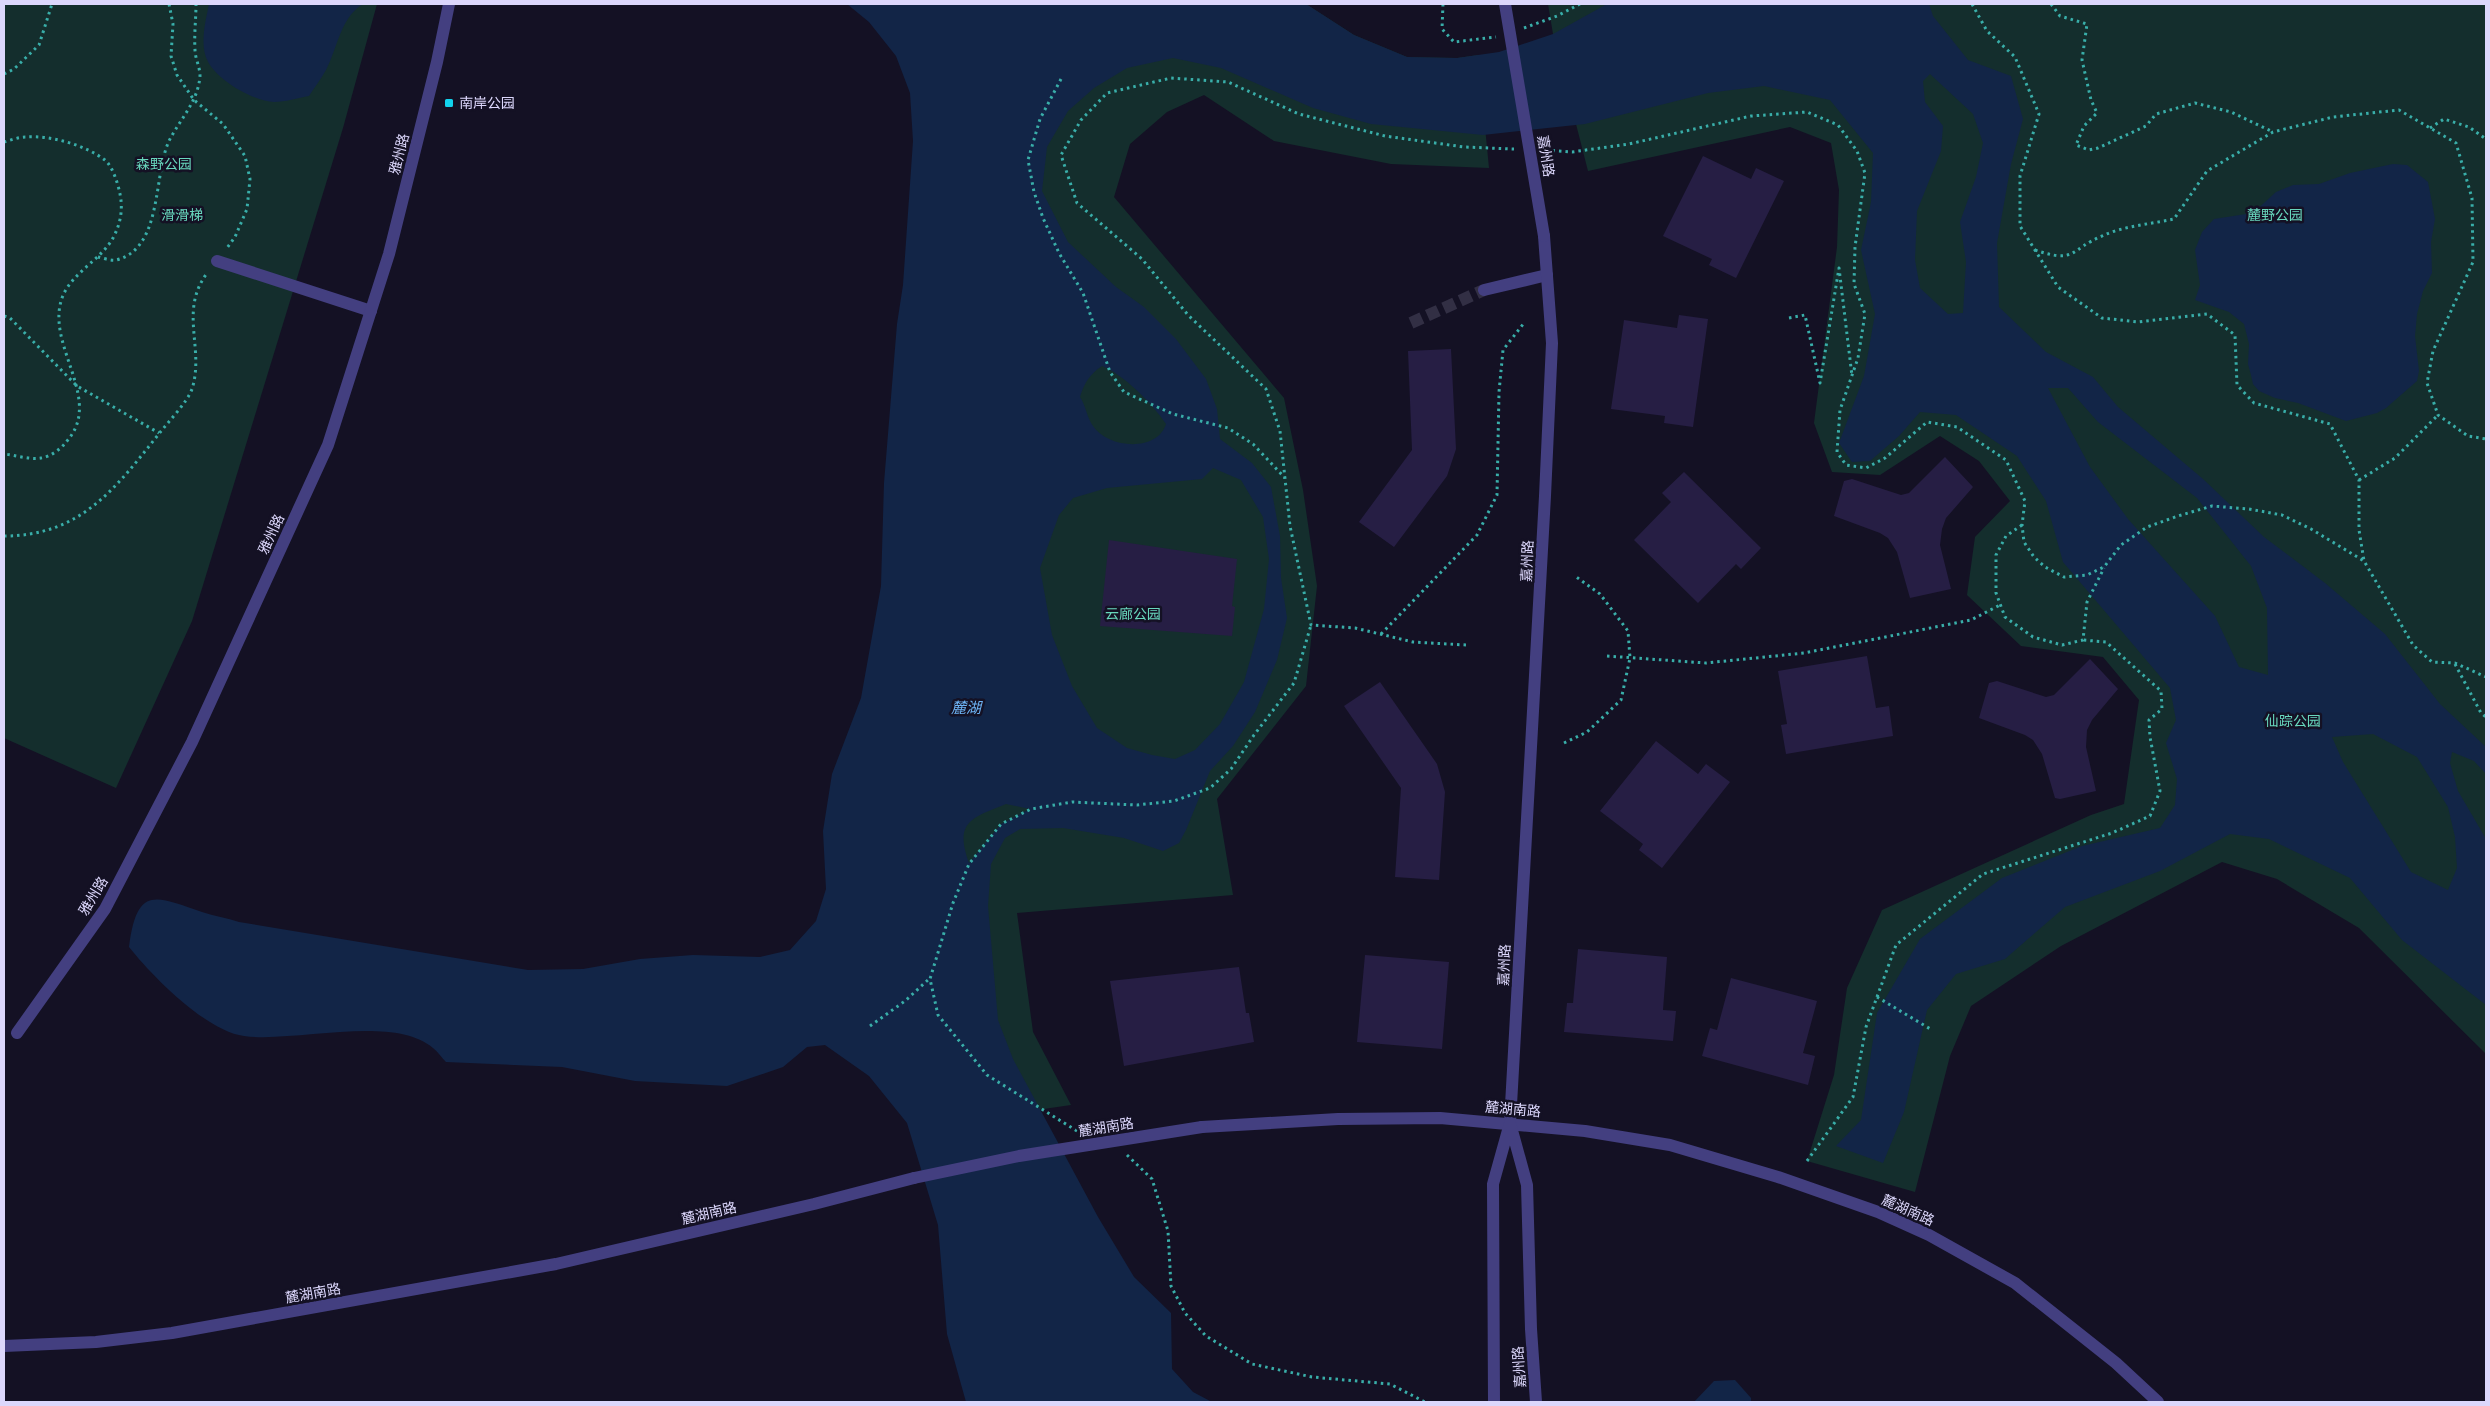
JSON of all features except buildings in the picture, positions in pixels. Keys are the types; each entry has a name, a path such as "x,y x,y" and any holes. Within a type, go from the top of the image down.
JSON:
{"street":[{"name":"雅州路","path":"17,1033 105,909 192,742 328,445 389,254 437,62 449,4"},
{"name":"嘉州路","path":"1494,1402 1492,1330 1493,1184 1510,1123 1552,343 1544,236 1505,4"},
{"path":"217,261 371,311"},
{"path":"1484,290 1547,275"},
{"name":"麓湖南路","path":"4,1346 96,1342 172,1333 536,1267 814,1204 914,1178 1019,1156 1202,1127 1338,1119 1440,1118 1584,1131 1670,1145 1778,1177 1878,1212 1929,1235 2016,1283 2116,1363 2158,1402"},
{"name":"嘉州路","path":"1510,1123 1528,1186 1531,1329 1536,1402"}],"path":[{"path":"4,74 14,69 40,45 52,4"},
{"path":"4,536 20,536 62,526 92,509 128,473 192,390 196,356 192,328 193,303 199,284 235,237 247,209 250,179 245,156 223,124 194,100 177,74 171,56 173,24 169,4"},
{"path":"98,257 116,260 133,251 147,233 155,210 158,180 169,142 194,100 200,75 195,51 196,4"},
{"path":"1972,4 1987,31 2015,57 2039,114 2020,176 2020,226 2058,287 2102,318 2138,322 2206,314 2235,335 2237,385 2254,403 2330,424 2359,480 2359,530 2364,561 2413,645 2432,662 2455,663 2486,677"},
{"path":"2051,4 2060,16 2087,24 2082,60 2091,100 2097,113 2084,126 2076,145 2089,150 2098,148 2146,126 2156,114 2195,103 2231,112 2273,132"},
{"path":"1061,79 1040,119 1028,160 1034,192 1043,218 1059,253 1082,293 1110,372 1124,392 1173,414 1228,428 1253,444 1285,478"},
{"path":"2035,250 2056,257 2075,253 2102,236 2174,219 2207,171 2273,132 2333,117 2399,110 2456,144 2472,198 2472,262 2433,351 2427,383 2438,415 2468,436 2486,439"},
{"path":"2430,128 2444,118 2469,127 2486,138"},
{"path":"4,142 26,137 58,140 83,149 106,161 118,183 123,210 113,238 98,257 78,276 62,298 59,322 61,341 77,386 80,417 74,434 60,450 41,458 4,454"},
{"path":"1789,318 1806,315 1820,383 1839,268 1852,377"},
{"path":"4,316 10,318 77,386 160,433"},
{"path":"1380,634 1477,535 1497,495 1499,392 1502,350 1524,323"},
{"path":"2359,480 2395,458 2438,415"},
{"path":"2083,640 2087,602 2104,567 2121,545 2147,527 2212,506 2249,509 2282,515 2312,530 2364,561"},
{"path":"1807,1161 1853,1097 1866,1027 1896,945 1983,874 2112,833 2150,816 2160,791 2150,737 2149,720 2162,708 2161,691 2106,642 2083,640 2062,645 2033,637 2005,617 1996,593 1996,555 2006,536 2022,525 2024,542 2034,557 2045,567 2064,577 2087,575 2104,567"},
{"path":"1564,743 1587,732 1621,700 1630,658 1628,631 1600,594 1575,576"},
{"path":"1607,656 1706,663 1804,653 1971,620 2000,606"},
{"path":"1082,1133 987,1074 938,1015 930,978 953,903 969,864 1000,824 1031,809 1072,802 1137,805 1174,801 1210,788 1231,769 1254,735 1294,683 1311,625"},
{"path":"2455,663 2481,713 2486,716"},
{"path":"870,1026 905,1001 930,978"},
{"path":"1878,997 1932,1030"},
{"path":"1125,1153 1152,1179 1168,1231 1171,1286 1185,1313 1206,1336 1252,1364 1312,1377 1390,1384 1426,1402"}],"green space":[{"name":"森野公园","path":"4,4 377,4 343,128 192,621 116,788 4,738"},
{"name":"云廊公园","path":"1306,4 1354,35 1407,57 1457,58 1478,55 1489,168 1391,164 1274,141 1204,95 1167,112 1130,144 1114,197 1284,398 1303,490 1317,586 1306,686 1217,799 1233,895 1017,913 1033,1032 1071,1105 949,1123 904,874 999,100"},
{"name":"仙踪公园","path":"1548,4 2486,4 2486,1054 2359,928 2277,879 2222,862 2061,946 1971,1006 1950,1056 1915,1192 1807,1161 1834,1075 1847,988 1882,910 2091,815 2124,804 2139,700 2103,657 2021,646 1967,595 1975,537 2010,501 1979,461 1940,436 1880,475 1832,472 1814,423 1837,247 1839,190 1831,143 1790,127 1588,171 1553,34"}],"water":[{"path":"209,4 363,4 355,10 344,25 326,70 309,96 274,102 265,101 233,86 223,79 208,63 205,54 204,29"},
{"name":"麓湖","path":"847,4 1306,4 1354,35 1407,57 1457,58 1499,52 1553,34 1607,4 1929,4 1933,16 1968,60 2011,76 2023,119 2011,164 1997,243 1999,307 2046,352 2093,377 2118,407 2203,479 2264,537 2325,583 2385,634 2440,704 2486,747 2486,774 2474,761 2452,752 2450,763 2458,791 2486,839 2486,1005 2402,940 2350,878 2269,839 2230,834 2160,871 2065,907 2005,959 1956,974 1927,1010 1904,1112 1883,1163 1836,1146 1861,1120 1877,1013 1920,939 2002,878 2082,846 2160,828 2175,805 2177,779 2166,743 2176,720 2170,688 2063,562 2046,501 2017,456 1956,415 1920,412 1899,436 1870,461 1852,462 1839,443 1864,376 1875,314 1861,250 1871,202 1873,153 1830,100 1764,86 1708,93 1585,124 1483,135 1371,124 1313,108 1221,68 1173,58 1127,68 1094,88 1068,111 1047,147 1042,191 1068,242 1116,287 1144,307 1176,339 1206,379 1217,409 1220,439 1252,463 1271,487 1280,536 1281,578 1287,618 1277,660 1255,712 1233,746 1210,771 1179,843 1163,851 1124,838 1063,828 1020,829 1005,838 991,864 988,906 998,1020 1013,1059 1098,1217 1134,1277 1171,1313 1172,1369 1193,1392 1212,1402 966,1402 947,1334 938,1225 907,1123 869,1076 825,1045 807,1047 783,1067 727,1086 635,1081 562,1067 446,1062 433,1048 415,1038 394,1033 369,1031 265,1037 244,1036 229,1032 213,1024 165,987 129,947 137,913 143,904 151,900 172,902 239,922 528,970 583,969 640,959 693,955 760,957 790,950 816,921 826,889 823,831 832,774 861,698 881,586 884,483 897,324 903,285 913,141 910,93 896,56 869,22","holes":["1930,74 1973,114 1983,143 1976,177 1960,222 1966,262 1963,313 1948,314 1920,288 1915,260 1917,211 1941,151 1943,126 1925,102 1923,81","1102,366 1137,390 1166,424 1161,433 1153,440 1131,444 1120,443 1100,433 1091,423 1080,397 1083,387 1094,372","2048,388 2068,388 2098,422 2197,498 2251,566 2267,608 2268,675 2239,667 2215,616 2128,519 2090,467","1213,468 1241,480 1263,517 1269,559 1264,609 1244,682 1220,724 1195,750 1175,759 1127,748 1097,728 1072,686 1052,635 1040,568 1059,515 1073,498 1107,488 1202,479","2373,734 2417,757 2448,807 2455,837 2457,868 2448,890 2411,872 2343,762 2332,737","1006,804 1030,809 1001,824 969,863 965,849 965,830 969,823 983,813"]},
{"path":"2393,164 2407,165 2428,182 2435,219 2431,242 2432,273 2423,291 2417,314 2415,336 2419,371 2417,381 2386,408 2377,413 2346,421 2259,391 2253,384 2248,364 2249,344 2244,324 2229,312 2195,300 2200,285 2195,250 2202,232 2214,219 2253,213 2276,192 2293,185 2319,184 2350,173"},
{"path":"1735,1380 1751,1398 1751,1402 1694,1402 1714,1381"}],"tunnel":[{"path":"1411,323 1484,290"}],"place":[{"name":"南岸公园","path":"449,103"}],"park label":[{"name":"滑滑梯","path":"182,215"},
{"name":"麓野公园","path":"2275,215"}]}
